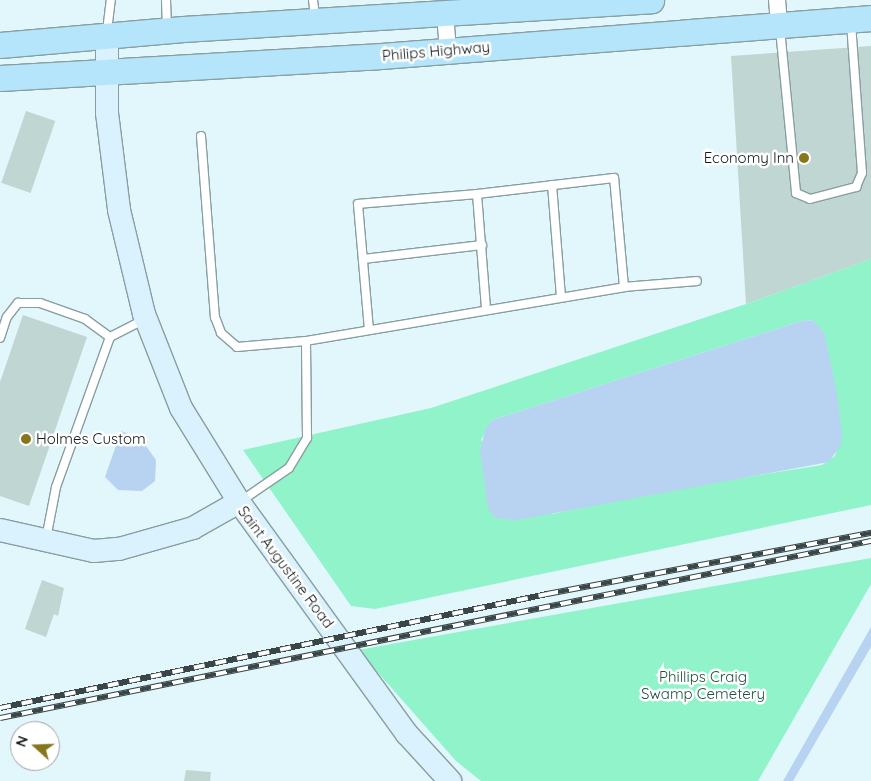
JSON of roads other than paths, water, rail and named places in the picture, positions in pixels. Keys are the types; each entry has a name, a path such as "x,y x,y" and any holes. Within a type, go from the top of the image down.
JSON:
{"main road":[{"path":"0,45 167,31 314,11 651,0"},
{"name":"Philips Highway","path":"2,82 107,71 448,50 861,19"},
{"path":"107,36 107,113 119,210 146,319 182,408 239,502"},
{"name":"Saint Augustine Road","path":"0,530 94,551 119,549 193,528 239,502 407,734 450,781"}],"street":[{"path":"777,0 779,24"},
{"path":"443,8 448,50"}],"lane":[{"path":"107,36 111,0"},
{"path":"166,0 167,31"},
{"path":"779,24 796,192 810,199 856,187 862,173 861,19"},
{"path":"201,136 216,317 221,333 237,347 306,340 561,296 624,287 697,281"},
{"path":"369,330 358,204 477,194 614,178 624,287"},
{"path":"552,185 561,296"},
{"path":"477,194 486,308"},
{"path":"363,259 482,245"},
{"path":"0,338 7,316 18,303 40,303 86,319 110,337"},
{"path":"45,541 56,487 110,337 146,319"},
{"path":"239,502 288,468 307,438 306,340"}],"water":[{"path":"805,320 814,321 824,332 837,394 842,434 841,445 829,462 518,520 495,518 488,508 480,451 485,430 492,420"},
{"path":"121,431 141,439 156,460 155,481 142,491 118,490 105,477"},
{"path":"871,627 871,647 793,781 783,781"}],"railway":[{"path":"0,708 547,594 871,533"},
{"path":"0,718 871,541"}],"place":[{"name":"Economy Inn","path":"804,158"},
{"name":"Holmes Custom","path":"26,439"}],"park label":[{"name":"Phillips Craig Swamp Cemetery","path":"703,684"}]}
